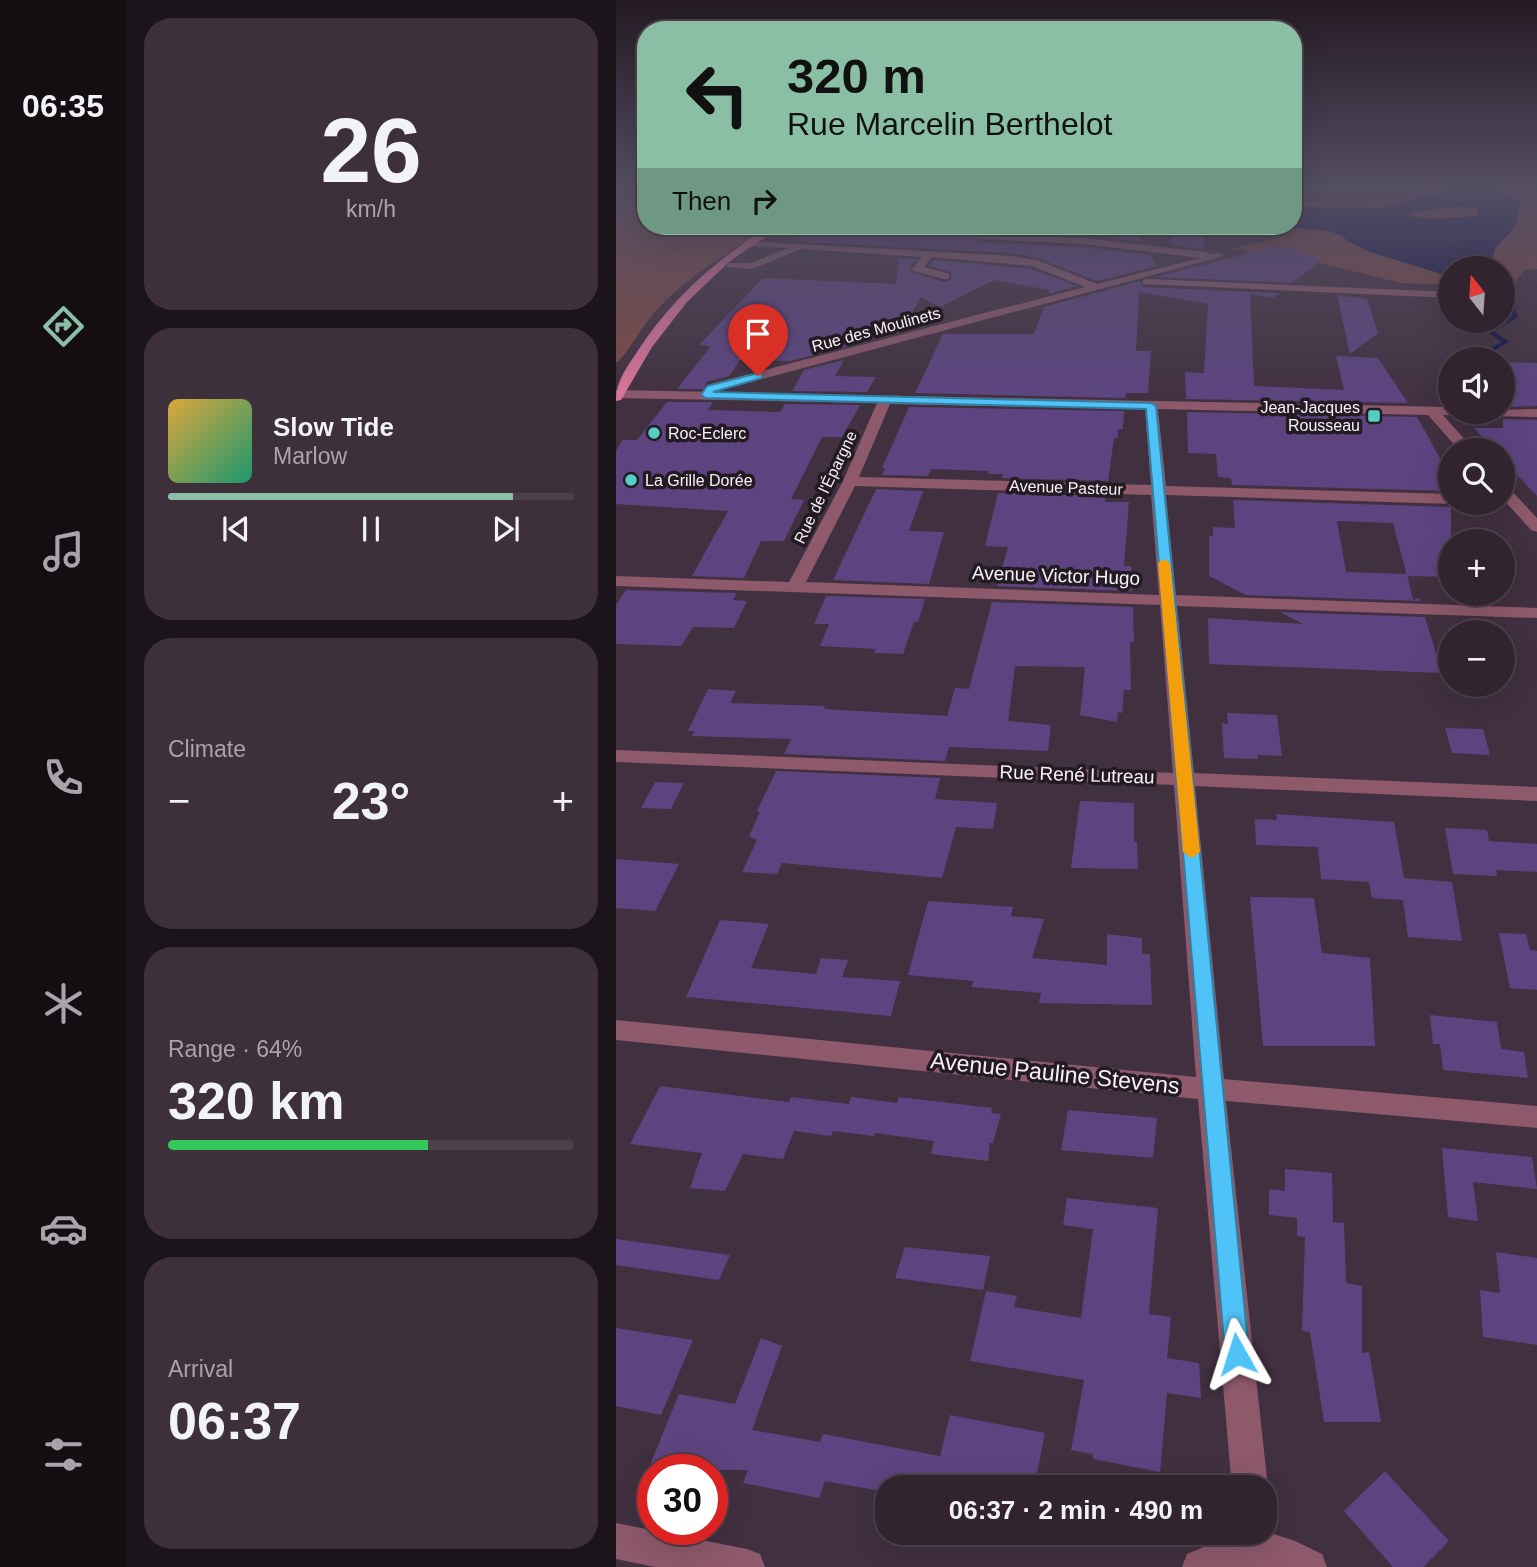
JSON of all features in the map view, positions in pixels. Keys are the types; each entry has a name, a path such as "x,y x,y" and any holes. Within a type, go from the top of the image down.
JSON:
{"main road":[{"path":"617,395 638,356 669,314 724,261"},
{"path":"703,281 737,261"}],"street":[{"path":"731,265 752,266 764,261"},
{"path":"923,261 917,269 945,276"},
{"path":"1021,261 1035,263 1096,288"},
{"name":"Rue des Moulinets","path":"706,395 711,388 1200,261"},
{"path":"1127,281 1438,294"},
{"path":"617,395 1537,414"},
{"name":"Rue de l'Épargne","path":"795,587 850,481 885,401"},
{"path":"1151,406 1211,1088 1249,1475"},
{"path":"1434,413 1456,438"},
{"name":"Avenue Pasteur","path":"850,481 1438,499"},
{"path":"1515,505 1537,527"},
{"name":"Avenue Victor Hugo","path":"616,581 1537,613"},
{"name":"Rue René Lutreau","path":"616,756 1537,794"},
{"name":"Avenue Pauline Stevens","path":"616,1030 1537,1117"},
{"path":"616,1541 747,1567"},
{"path":"1200,1567 1245,1545"},
{"path":"1264,1545 1309,1567"}],"shaded area":[{"path":"616,261 716,261 686,282 660,306 616,362"},
{"path":"1313,261 1438,261 1438,284 1401,283"},
{"path":"1400,261 1438,261 1438,273"},
{"path":"1516,261 1537,261 1537,269 1524,270 1516,280"}],"building":[{"path":"899,261 915,261 910,267 911,272 944,282 951,280 951,272 929,266 932,261 945,261 1031,269 1077,286 1049,294 1050,290 994,280 940,307 921,297 901,332 890,335 891,328 861,328 852,345 790,361 740,360 729,376 706,382 704,389 677,389 711,346 699,345 763,278 896,284"},
{"path":"1046,261 1153,261 1156,266 1097,281"},
{"path":"1218,261 1321,261 1292,283 1156,277"},
{"path":"1140,281 1143,287 1279,293 1273,298 1250,294 1254,386 1344,390 1336,356 1378,358 1408,403 1186,399 1185,372 1204,373 1208,304 1139,292 1136,351 1151,351 1148,393 1126,393 1125,398 915,393 943,334 1034,334 1044,307"},
{"path":"1337,295 1367,299 1378,333 1350,354"},
{"path":"844,360 835,376 876,377 867,392 792,391 804,370"},
{"path":"1515,362 1537,363 1537,406 1515,407"},
{"path":"667,402 713,402 708,410 780,412 785,404 860,405 842,437 822,437 791,499 804,500 784,541 761,541 744,578 692,576 728,511 616,504 616,452 622,440 637,440"},
{"path":"909,407 1124,411 1123,429 1118,429 1118,438 1114,438 1108,481 1002,478 1003,474 988,474 989,471 931,469 928,476 882,475 885,468 882,468"},
{"path":"1187,412 1417,417 1438,455 1438,491 1232,485 1231,478 1218,477 1216,454 1188,453"},
{"path":"1515,419 1537,420 1537,496 1515,473 1515,438 1483,438 1474,428 1503,428 1503,424 1515,424"},
{"path":"876,489 923,491 909,531 944,532 929,584 833,580"},
{"path":"998,493 1106,496 1105,502 1129,502 1124,566 1131,566 1132,591 997,586 1008,547 985,546"},
{"path":"1233,500 1438,507 1438,515 1451,515 1451,529 1438,529 1438,577 1407,576 1413,600 1419,598 1420,601 1246,595 1209,576 1209,536 1213,536 1213,527 1235,528","holes":["1337,521 1393,523 1406,574 1346,572"]},
{"path":"626,590 737,593 733,600 747,601 734,628 693,627 681,646 616,644 616,605"},
{"path":"826,596 925,599 903,654 874,653 876,649 820,646 829,624 814,624"},
{"path":"992,602 1133,607 1134,642 1130,642 1131,690 1124,690 1122,713 1118,712 1117,722 1080,715 1085,667 1015,666 1008,721 1051,725 1048,751 949,747 945,761 784,754 791,739 692,736 694,731 688,731 708,689 736,691 730,703 825,706 824,709 947,716 955,688 969,689"},
{"path":"1280,612 1425,617 1438,660 1438,673 1209,664 1208,618 1303,624"},
{"path":"1227,713 1277,715 1282,756 1258,755 1258,759 1224,758 1222,723 1228,724"},
{"path":"1445,728 1483,729 1490,755 1452,753"},
{"path":"776,771 940,778 935,799 997,803 993,829 956,827 942,878 782,863 777,874 742,872 757,840 749,836 760,812 757,811"},
{"path":"655,782 684,783 671,809 641,808"},
{"path":"1080,801 1134,803 1134,842 1137,842 1138,869 1071,868"},
{"path":"1276,814 1394,822 1404,878 1452,882 1462,941 1408,937 1403,900 1372,898 1369,882 1321,879 1318,847 1256,845 1255,819 1277,820"},
{"path":"1445,828 1487,830 1489,841 1537,844 1537,872 1496,870 1497,876 1453,874"},
{"path":"616,859 679,864 655,911 616,908"},
{"path":"1250,897 1314,898 1322,953 1370,958 1375,1046 1263,1046"},
{"path":"928,901 1013,907 1011,916 1044,919 1032,958 1107,965 1107,934 1142,938 1142,954 1150,954 1152,1005 1039,1003 1041,993 972,987 973,981 908,975"},
{"path":"720,920 769,924 751,968 816,974 821,958 848,960 842,977 900,981 891,1016 686,997"},
{"path":"1499,933 1526,934 1530,950 1537,951 1537,990 1510,988"},
{"path":"1430,1015 1497,1022 1501,1049 1524,1052 1528,1078 1443,1070 1440,1044 1433,1044"},
{"path":"660,1086 789,1102 791,1097 849,1104 851,1097 897,1103 899,1097 992,1108 991,1113 1001,1114 993,1143 990,1143 988,1161 931,1154 934,1141 875,1133 874,1136 833,1131 831,1136 794,1131 783,1159 743,1154 725,1191 690,1188 702,1153 630,1144"},
{"path":"1068,1110 1157,1118 1153,1158 1061,1150"},
{"path":"1442,1148 1532,1157 1537,1189 1473,1182 1478,1221 1448,1217"},
{"path":"1285,1169 1332,1173 1333,1222 1344,1223 1346,1283 1362,1286 1362,1353 1369,1352 1381,1422 1324,1422 1310,1332 1302,1331 1305,1237 1297,1236 1297,1218 1269,1215 1269,1189 1285,1191"},
{"path":"1067,1198 1158,1208 1149,1314 1171,1317 1167,1358 1199,1363 1201,1398 1167,1393 1160,1472 1093,1459 1093,1454 1071,1450 1084,1380 970,1361 986,1291 1017,1296 1014,1307 1081,1318 1093,1229 1063,1225"},
{"path":"616,1239 730,1255 719,1280 616,1265"},
{"path":"905,1247 990,1256 983,1290 895,1278"},
{"path":"1496,1252 1537,1258 1537,1345 1483,1337 1480,1290 1500,1293"},
{"path":"616,1328 693,1340 661,1415 616,1406"},
{"path":"761,1338 782,1346 752,1430 820,1442 823,1434 940,1456 950,1415 1045,1433 1037,1475 875,1475 875,1490 825,1481 819,1498 743,1483 748,1470 728,1470 728,1454 655,1454 679,1394 735,1404"},
{"path":"1385,1471 1449,1541 1423,1567 1393,1567 1344,1511"}],"waterway":[{"path":"1492,333 1506,342 1496,347"}],"slow traffic":[{"path":"1164,563 1192,852"}],"place":[{"name":"Jean-Jacques Rousseau","path":"1374,416"},
{"name":"Roc-Eclerc","path":"654,433"},
{"name":"La Grille Dorée","path":"631,480"}],"route":[{"path":"758,376 711,388 706,395 1151,406 1237,1354"}]}
